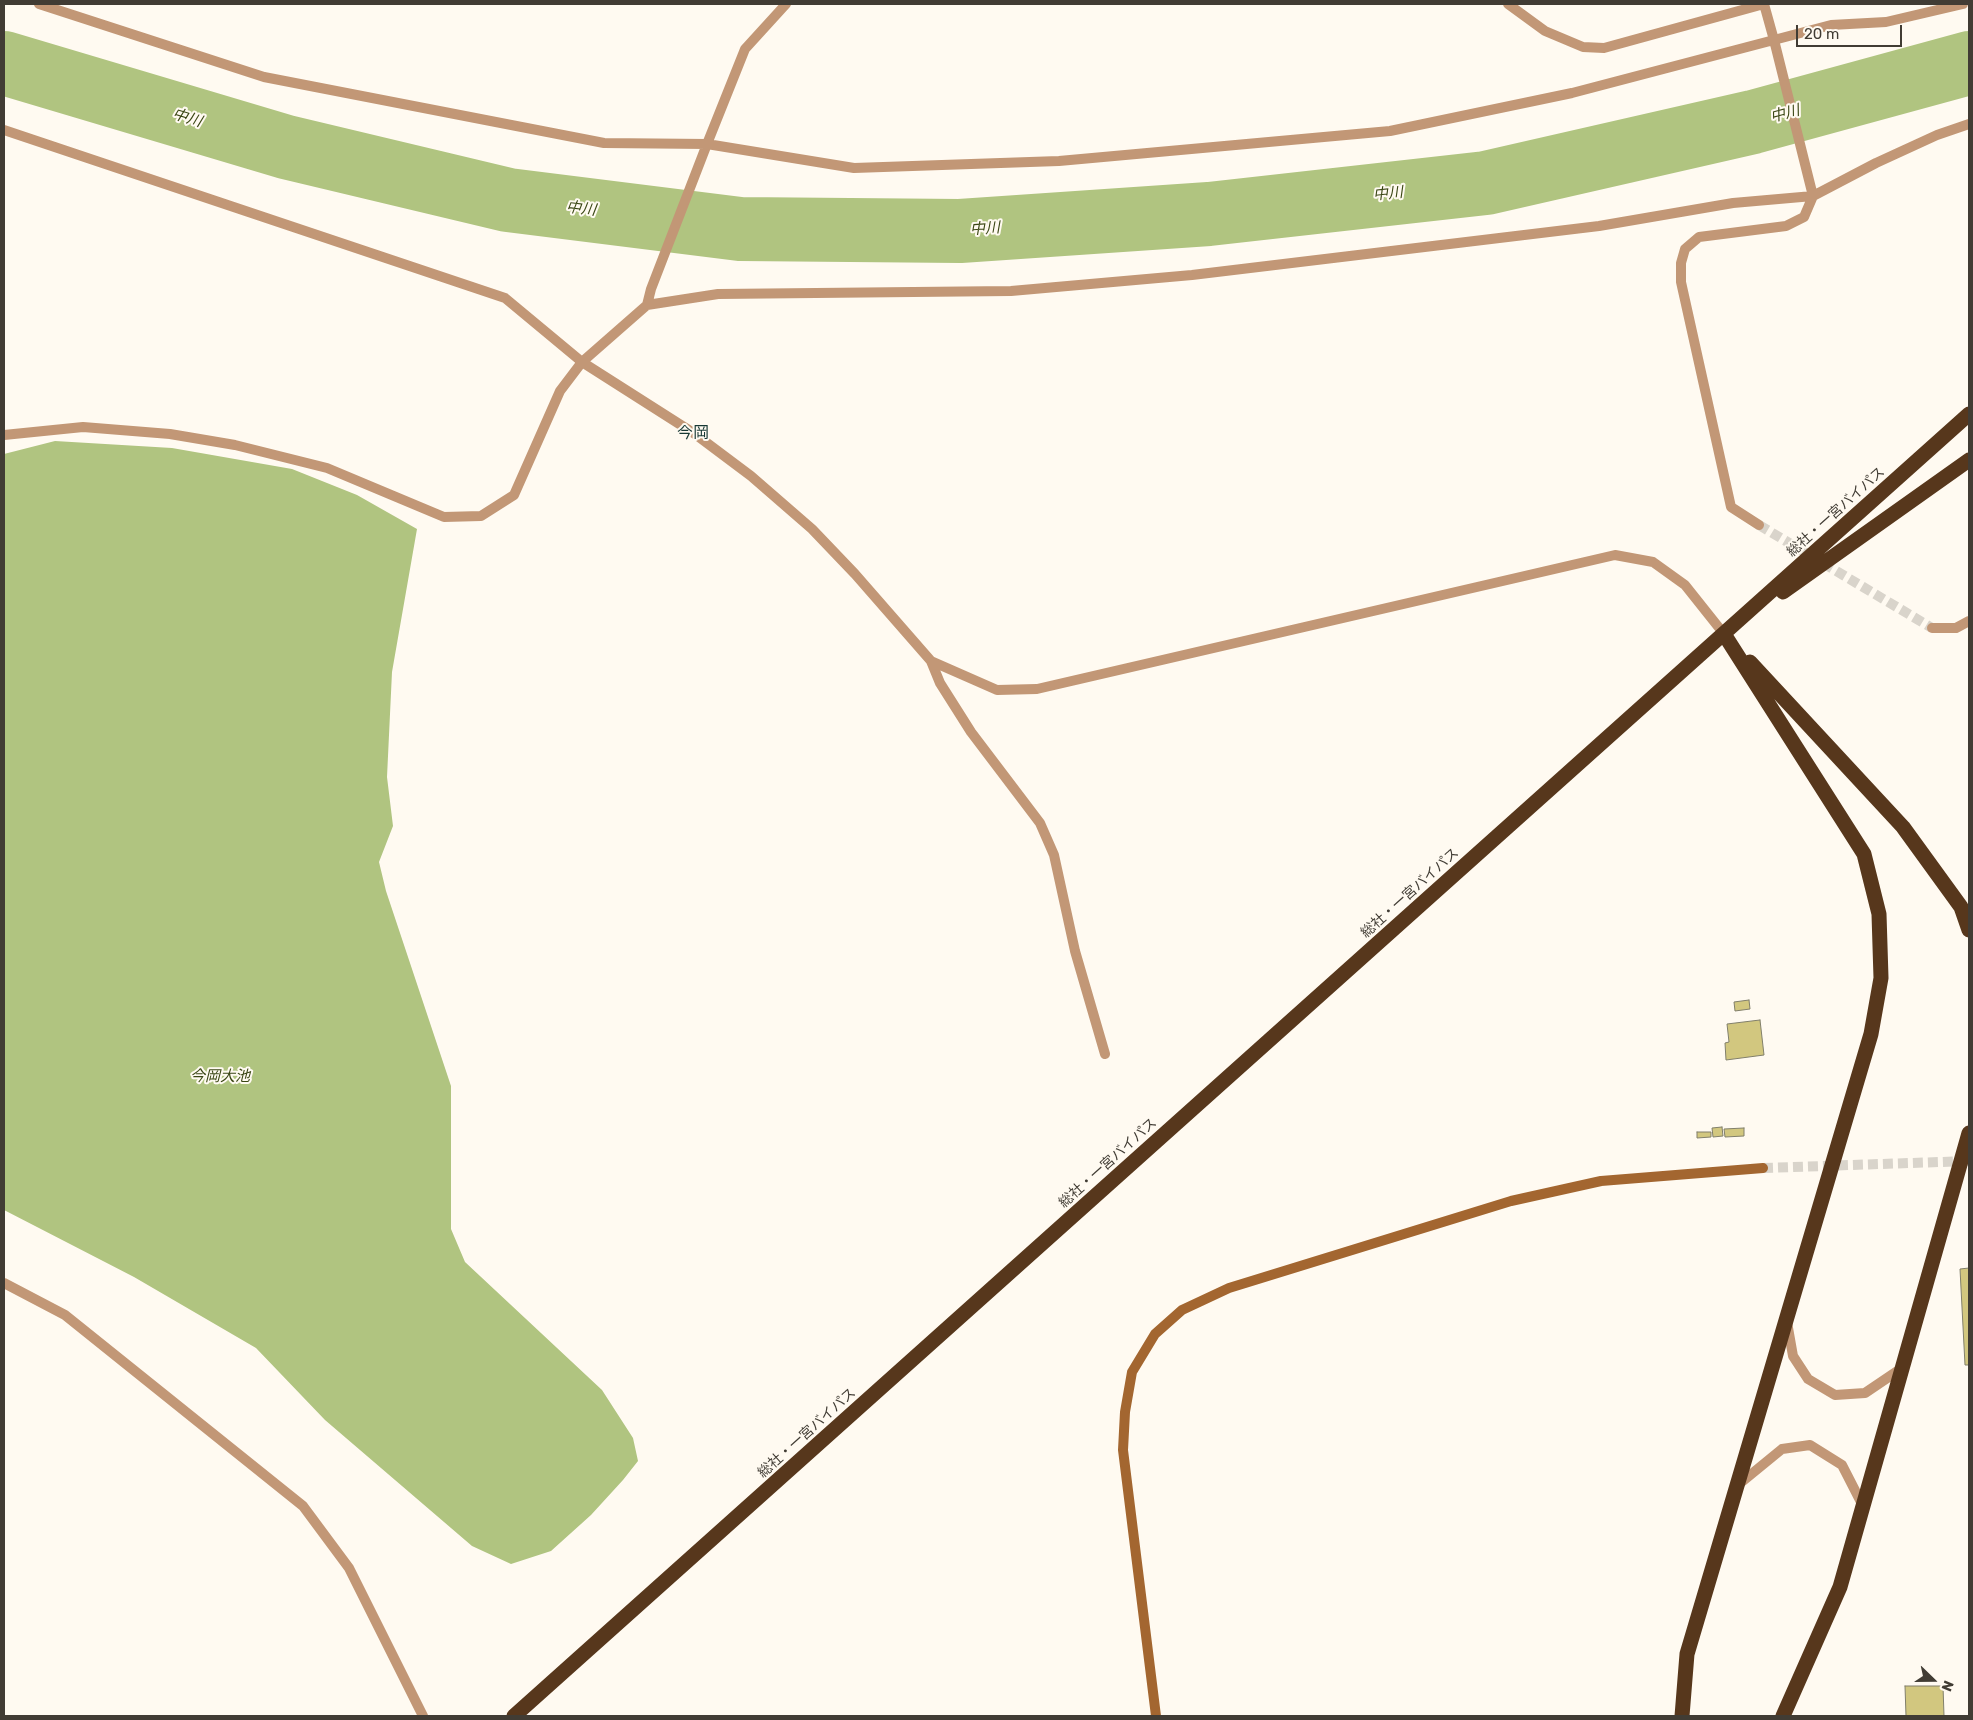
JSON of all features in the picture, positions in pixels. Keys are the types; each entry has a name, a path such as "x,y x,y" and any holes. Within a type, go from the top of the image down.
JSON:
{"highway":[{"name":"総社・一宮バイパス","path":"514,1716 1969,414"},
{"name":"総社・一宮バイパス","path":"1724,634 1969,460"},
{"path":"1724,634 1903,827 1961,907 1969,930"},
{"path":"1682,1716 1687,1654 1871,1034 1881,978 1879,914 1864,854 1724,634"},
{"path":"1783,1716 1840,1587 1969,1134"}],"street":[{"path":"40,4 264,77 604,143 707,144 854,168 1059,161 1390,131 1572,93 1831,25 1886,22 1964,4"},
{"path":"647,305 651,289 745,49 786,4"},
{"path":"1508,4 1545,31 1583,47 1604,48 1764,4 1813,196 1804,217 1786,226 1699,237 1686,249 1682,263 1681,282 1731,507 1759,524"},
{"path":"4,435 83,427 170,434 235,445 327,468 444,517 481,516 514,495 560,391 582,362 647,305 718,294 1011,291 1192,275 1599,226 1733,203 1813,196 1937,135 1969,124"},
{"path":"4,130 505,298 582,362 695,434 751,476 812,529 862,581 931,661 940,684 971,732 1040,822 1054,855 1075,950 1105,1054"},
{"path":"931,661 997,690 1036,689 1615,556 1653,562 1685,585 1724,634"},
{"path":"1932,628 1956,628 1969,621"},
{"path":"1156,1716 1123,1450 1125,1412 1132,1372 1155,1334 1182,1310 1229,1288 1512,1201 1601,1181 1763,1168"},
{"path":"4,1283 65,1314 303,1506 349,1568 423,1716"},
{"path":"1787,1318 1793,1356 1808,1379 1835,1395 1865,1393 1902,1368"},
{"path":"1735,1488 1782,1449 1810,1445 1842,1465 1863,1506"}],"water":[{"name":"今岡大池","path":"55,441 172,448 292,469 357,495 417,529 392,672 387,777 393,826 379,862 386,891 451,1086 451,1229 465,1262 602,1390 633,1438 638,1461 591,1515 551,1551 511,1564 472,1546 325,1420 256,1348 134,1277 4,1210 4,454"}],"building":[{"path":"1749,1000 1750,1009 1735,1011 1734,1002"},
{"path":"1760,1020 1764,1055 1726,1060 1725,1043 1729,1042 1727,1024"},
{"path":"1722,1127 1723,1136 1713,1137 1712,1128"},
{"path":"1744,1128 1744,1136 1725,1137 1724,1129"},
{"path":"1697,1132 1711,1132 1711,1137 1697,1138"},
{"path":"1969,1268 1969,1365 1965,1365 1960,1269"},
{"path":"1905,1686 1943,1686 1944,1716 1906,1716"}],"waterway":[{"name":"中川","path":"4,63 286,147 508,200 740,229 960,231 1209,214 1486,183 1753,122 1969,63"}],"tunnel":[{"path":"1759,525 1932,628"},
{"path":"1763,1168 1969,1161"}],"district":[{"name":"今岡","path":"693,433"}]}
